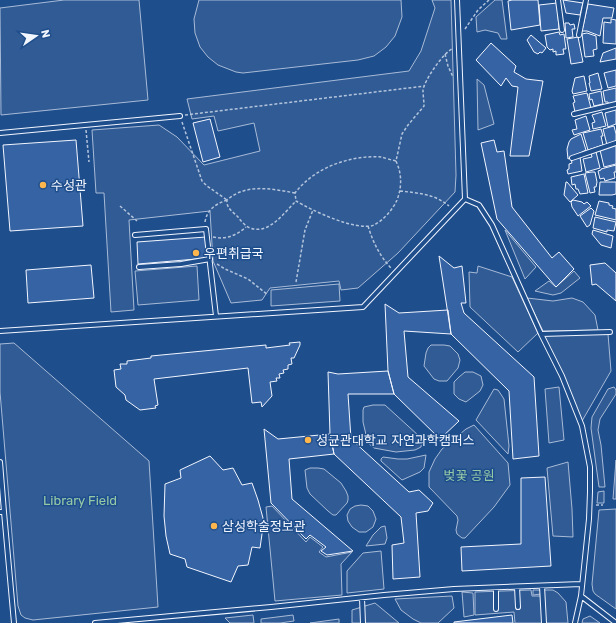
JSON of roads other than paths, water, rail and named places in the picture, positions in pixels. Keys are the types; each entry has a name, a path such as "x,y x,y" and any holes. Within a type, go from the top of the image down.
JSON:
{"lane":[{"path":"0,331 363,307 465,199 457,0"},
{"path":"558,0 562,30"},
{"path":"579,35 586,0"},
{"path":"574,114 616,104"},
{"path":"0,133 180,116"},
{"path":"572,158 616,143"},
{"path":"465,199 480,206 492,225 541,334 562,376 582,426 590,467 589,519 580,596 575,623"},
{"path":"136,235 206,229 216,316"},
{"path":"139,267 181,264 210,259"},
{"path":"541,334 610,332"},
{"path":"0,462 2,512 14,623"},
{"path":"94,623 143,621 362,598 384,594 581,584"},
{"path":"542,586 544,623"},
{"path":"517,587 518,607"},
{"path":"496,588 496,609"},
{"path":"580,596 616,623"},
{"path":"362,598 363,623"}],"place":[{"name":"수성관","path":"43,185"},
{"name":"우편취급국","path":"196,253"},
{"name":"성균관대학교 자연과학캠퍼스","path":"308,440"},
{"name":"삼성학술정보관","path":"214,526"}],"park label":[{"name":"벚꽃 공원","path":"469,475"},
{"name":"Library Field","path":"80,500"}]}
